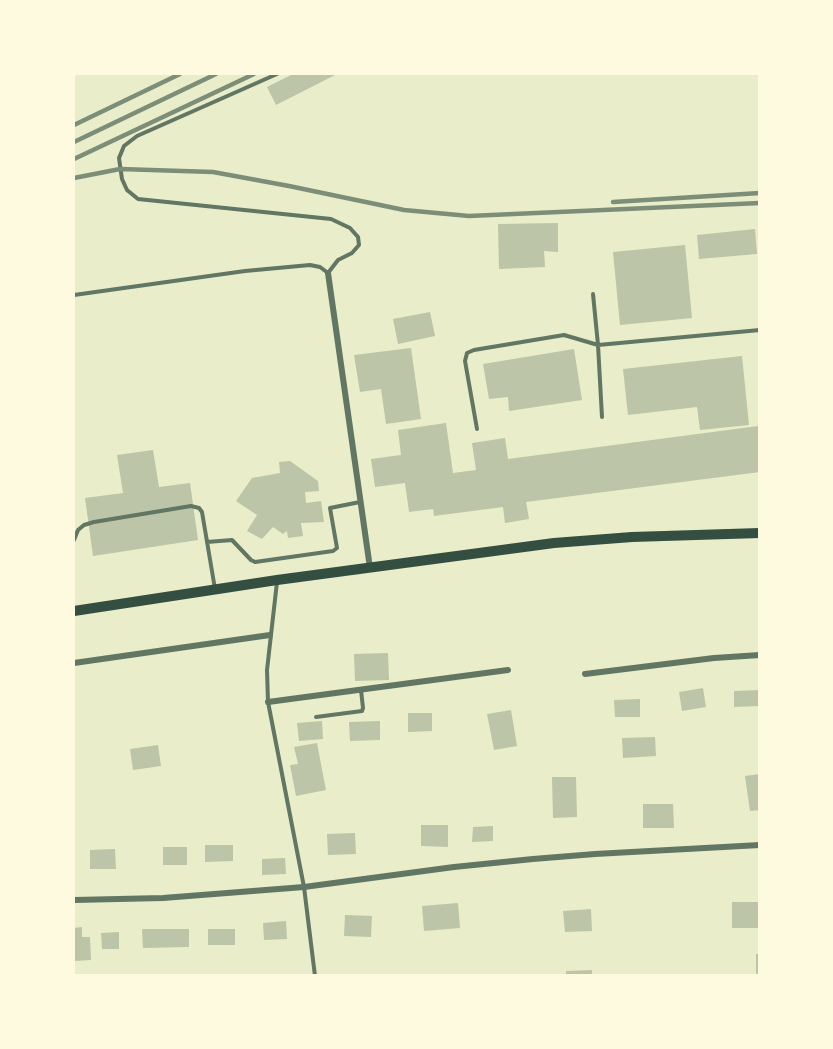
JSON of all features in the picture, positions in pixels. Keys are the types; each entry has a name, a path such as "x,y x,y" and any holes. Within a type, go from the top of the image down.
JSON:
{"main road":[{"path":"74,611 277,580 554,543 632,537 759,533"}],"street":[{"path":"328,273 370,568"},
{"path":"74,663 270,635"},
{"path":"585,674 714,658 759,655"},
{"path":"268,702 508,670"},
{"path":"74,900 163,898 304,887 533,859 759,845"}],"lane":[{"path":"74,295 245,271 310,265 320,267 328,273 338,260 352,253 359,245 358,237 350,228 332,219 138,199 127,190 122,179 119,158 124,146 137,136 277,74"},
{"path":"592,294 598,345 602,417"},
{"path":"477,429 465,361 467,353 474,350 564,334 598,345 759,330"},
{"path":"207,542 232,540 255,562 333,551 337,548 330,508 360,502"},
{"path":"74,540 78,530 94,522 191,506 199,508 202,512 215,590"},
{"path":"277,580 267,670 268,702 304,887 315,975"},
{"path":"316,717 362,711 361,689"}],"building":[{"path":"293,74 337,74 276,105 267,87"},
{"path":"558,223 558,252 544,251 545,267 499,269 498,224"},
{"path":"755,229 757,254 699,259 697,235"},
{"path":"685,245 692,318 620,325 613,252"},
{"path":"430,312 435,336 398,344 393,319"},
{"path":"411,348 421,419 386,424 381,389 360,392 354,355"},
{"path":"574,349 582,400 509,411 508,397 489,399 483,364"},
{"path":"742,356 749,425 700,430 697,407 628,415 623,369"},
{"path":"446,423 453,473 476,470 472,443 505,438 508,459 758,426 760,472 526,502 529,519 505,523 503,507 434,516 433,509 409,512 405,483 375,487 371,459 401,455 398,430"},
{"path":"153,450 159,487 190,483 198,540 93,556 85,498 123,493 117,455"},
{"path":"290,461 318,481 319,491 305,492 306,503 321,501 324,522 301,523 303,536 288,538 287,531 283,534 273,527 262,539 247,531 257,515 236,501 252,478 280,473 279,462"},
{"path":"388,653 389,680 355,681 354,654"},
{"path":"703,688 706,707 682,711 679,692"},
{"path":"760,690 760,706 734,707 734,691"},
{"path":"640,699 640,717 615,717 614,700"},
{"path":"511,710 517,746 494,750 487,714"},
{"path":"408,713 432,713 432,731 408,732"},
{"path":"322,721 323,739 299,741 297,723"},
{"path":"380,721 380,740 350,741 349,722"},
{"path":"655,737 656,756 623,758 622,738"},
{"path":"317,743 326,790 296,796 290,765 298,764 294,747"},
{"path":"158,745 161,766 133,770 130,749"},
{"path":"760,774 760,810 750,811 745,776"},
{"path":"552,777 576,777 577,817 553,818"},
{"path":"643,804 673,804 674,828 643,828"},
{"path":"421,825 448,825 448,847 421,846"},
{"path":"493,826 493,841 472,842 473,827"},
{"path":"355,833 356,854 328,855 327,834"},
{"path":"205,845 233,845 233,861 205,862"},
{"path":"163,847 187,847 187,865 163,865"},
{"path":"115,849 116,869 90,869 90,850"},
{"path":"285,858 286,874 262,875 262,859"},
{"path":"732,902 759,902 759,928 732,928"},
{"path":"458,903 460,928 424,931 422,906"},
{"path":"591,909 592,931 565,932 563,911"},
{"path":"345,915 372,916 371,937 344,936"},
{"path":"286,921 287,939 264,940 263,923"},
{"path":"82,927 82,937 90,937 91,960 74,961 74,928"},
{"path":"142,929 189,929 189,947 143,948"},
{"path":"208,929 235,929 235,945 208,945"},
{"path":"119,932 119,949 102,949 101,933"},
{"path":"756,954 760,954 760,974 756,974"},
{"path":"592,970 592,976 566,976 566,971"}],"railway":[{"path":"74,125 180,74"},
{"path":"74,142 216,74"},
{"path":"74,159 254,74"},
{"path":"74,178 120,169 213,172 404,210 469,216 760,203"},
{"path":"613,202 760,193"}]}
